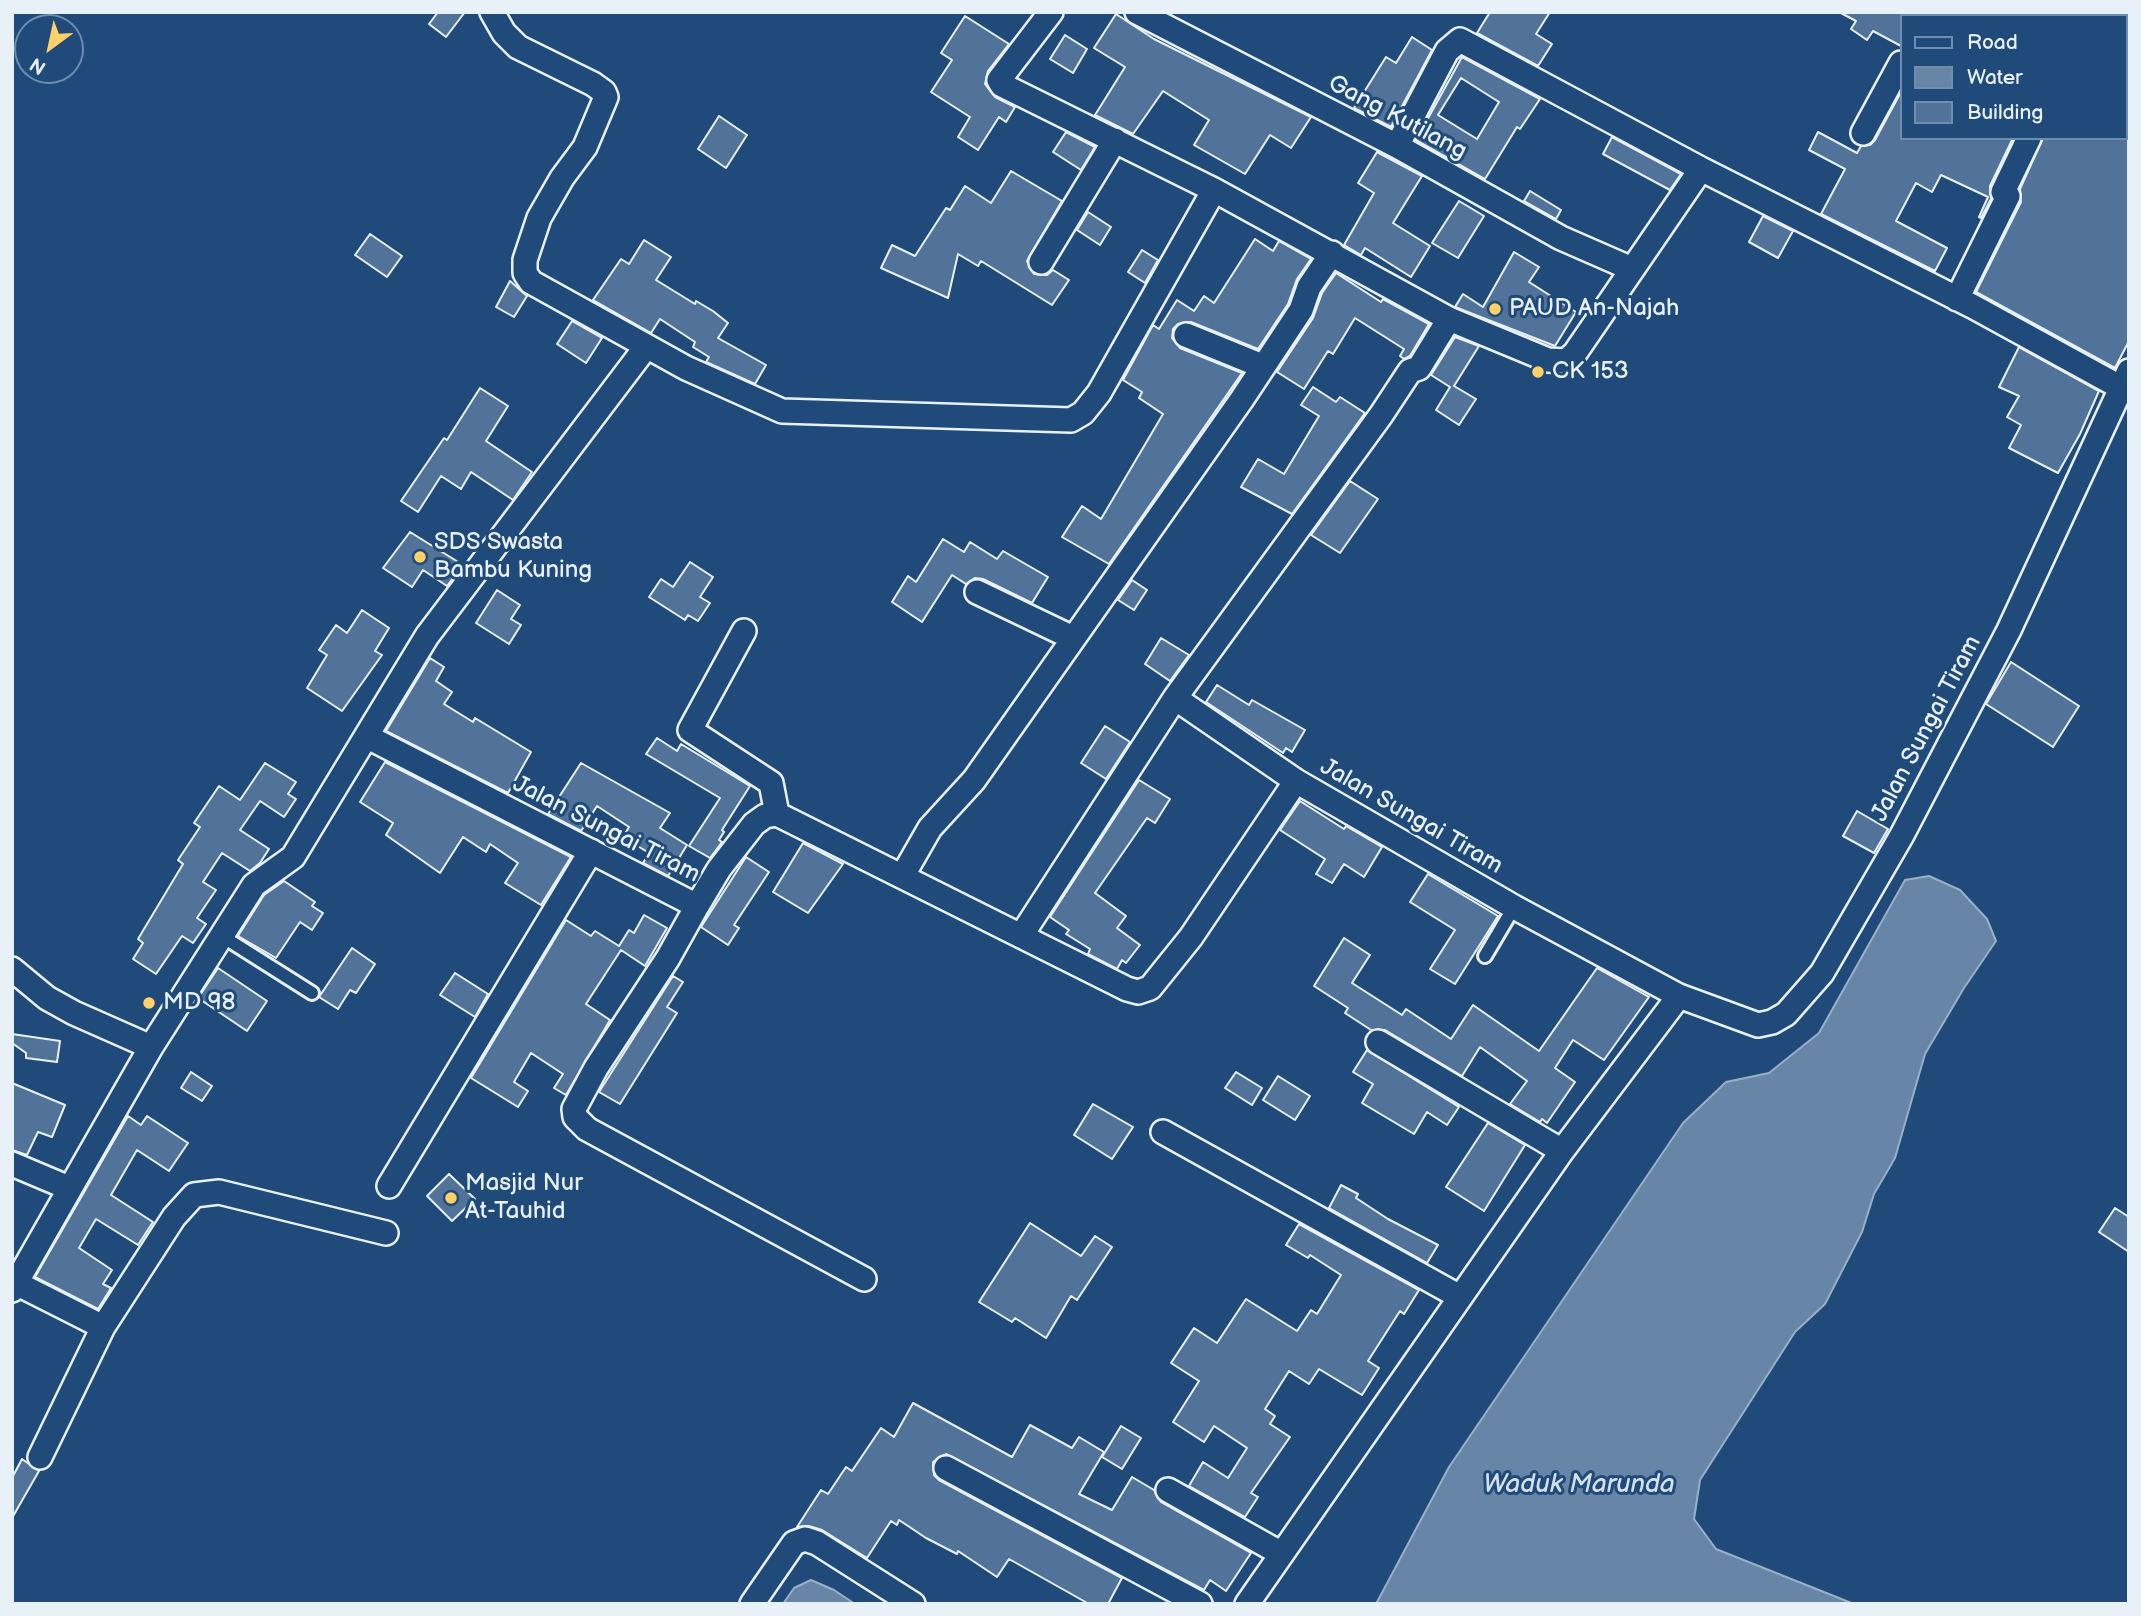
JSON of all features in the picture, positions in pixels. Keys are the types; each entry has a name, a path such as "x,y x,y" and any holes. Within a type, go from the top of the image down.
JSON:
{"street":[{"path":"492,12 518,47 593,84 604,92 606,97 585,147 539,218 525,260 525,273 530,282 646,347 782,411 1071,420 1083,413 1099,393 1214,190"},
{"path":"1051,12 999,80 1000,83 1214,190 1449,319 1548,360 1566,361 1575,353 1701,169"},
{"name":"Gang Kutilang","path":"1138,12 1397,146 1561,238 1632,269"},
{"path":"1397,146 1447,51 1457,39 1701,169 2126,384"},
{"path":"1863,133 1899,68"},
{"path":"1041,262 1115,140"},
{"path":"1958,299 2008,196 2003,192 2028,140"},
{"path":"903,875 930,828 974,779 1242,399 1301,310 1309,287 1332,253"},
{"path":"1021,936 1175,698 1381,415 1409,371 1419,368 1449,319"},
{"path":"1186,335 1262,366"},
{"path":"103,1326 13,1284 151,1047 254,885 270,872 287,864 293,857 427,636 646,347"},
{"name":"Jalan Sungai Tiram","path":"368,737 697,906 719,869 754,824 765,816 777,814 1127,989 1145,991 1191,937 1296,781 1514,907 1679,996 1758,1025 1772,1023 1786,1014 1822,973 1902,835 1999,649 2126,384"},
{"path":"978,592 1073,638"},
{"path":"744,631 690,730 771,783 777,814"},
{"path":"1175,698 1296,781"},
{"path":"389,1186 592,851"},
{"path":"697,906 668,958 596,1068 574,1109 575,1117 587,1129 864,1279"},
{"path":"12,969 65,1008 151,1047"},
{"path":"1247,1604 1562,1151 1679,996"},
{"path":"1378,1042 1562,1151"},
{"path":"1163,1132 1304,1214 1460,1297"},
{"path":"12,1164 69,1188"},
{"path":"40,1457 103,1326 174,1217 194,1195 219,1192 386,1233"},
{"path":"946,1468 1200,1604"},
{"path":"1168,1490 1280,1553"},
{"path":"752,1604 794,1543 805,1539 817,1543 913,1604"}],"lane":[{"path":"1485,956 1514,907"},
{"path":"222,936 312,993"}],"water":[{"name":"Waduk Marunda","path":"1929,876 1960,890 1987,919 1996,941 1925,1054 1895,1158 1874,1194 1862,1232 1825,1304 1795,1332 1700,1480 1694,1519 1716,1549 1854,1604 1376,1604 1449,1467 1683,1123 1726,1082 1769,1073 1819,1033 1905,880"},
{"path":"811,1580 834,1590 855,1604 783,1604 794,1588"}],"building":[{"path":"438,12 465,12 446,37 429,24"},
{"path":"1490,12 1550,12 1536,34 1552,44 1538,66 1477,33"},
{"path":"1839,12 1901,12 1899,45 1873,31 1867,40 1851,29 1856,21"},
{"path":"1116,14 1154,39 1311,117 1291,148 1270,135 1245,174 1194,145 1209,120 1163,91 1133,134 1095,115 1125,67 1094,48"},
{"path":"965,16 1009,44 988,71 985,84 995,97 1015,107 1006,122 999,117 978,150 958,137 970,117 931,92 952,60 941,53"},
{"path":"1065,35 1087,49 1073,73 1050,59"},
{"path":"1412,37 1432,50 1391,127 1354,108 1386,57 1396,63"},
{"path":"1462,57 1540,99 1520,129 1517,127 1485,179 1416,140","holes":["1461,78 1499,102 1477,139 1438,115"]},
{"path":"1899,96 1899,140 2012,140 1990,186 1991,199 1981,218 1979,217 1988,197 1941,175 1932,192 1916,183 1896,221 1947,248 1935,271 1821,214 1845,169 1809,150 1818,132 1857,153 1861,146 1870,145"},
{"path":"719,116 747,135 726,168 698,149"},
{"path":"1066,132 1095,147 1081,170 1053,152"},
{"path":"1612,137 1681,174 1670,190 1603,154"},
{"path":"2129,138 2129,341 2115,368 1976,292 2021,202 2020,189 2042,140"},
{"path":"1377,152 1422,176 1393,223 1430,246 1411,277 1365,248 1361,255 1344,245 1374,193 1358,183"},
{"path":"1011,171 1062,201 1027,261 1034,274 1047,275 1053,270 1069,280 1052,305 981,261 978,266 958,254 948,298 881,268 892,245 915,256 946,208 950,210 965,186 991,203"},
{"path":"1530,191 1561,210 1556,219 1524,201"},
{"path":"1459,201 1484,216 1458,258 1432,243"},
{"path":"1088,212 1111,227 1100,245 1077,230"},
{"path":"1763,216 1793,231 1778,258 1749,242"},
{"path":"370,234 402,256 387,277 355,255"},
{"path":"1255,239 1273,251 1279,241 1311,259 1297,279 1288,304 1258,349 1191,322 1178,324 1173,329 1172,338 1180,348 1242,373 1109,564 1062,537 1082,506 1101,519 1163,414 1139,398 1142,392 1123,380 1153,325 1159,329 1177,300 1194,311 1204,296 1214,303"},
{"path":"644,240 671,257 656,280 695,304 696,301 713,311 728,323 718,338 766,365 755,384 706,362 709,357 693,347 695,342 660,319 651,333 593,300 621,259 629,264"},
{"path":"1142,250 1158,260 1145,283 1128,272"},
{"path":"1514,252 1539,267 1529,282 1576,312 1555,346 1455,307 1463,294 1483,307"},
{"path":"1336,273 1381,302 1383,299 1429,324 1410,356 1404,359 1400,356 1404,349 1355,318 1333,354 1328,351 1304,389 1277,372 1313,318 1322,293"},
{"path":"510,281 527,296 514,317 496,307"},
{"path":"572,321 602,338 586,363 557,344"},
{"path":"1455,337 1479,346 1454,386 1476,399 1459,425 1436,410 1450,387 1431,375"},
{"path":"2019,347 2099,391 2080,434 2058,473 2009,448 2021,425 2007,417 2019,396 1999,387"},
{"path":"1313,387 1336,402 1340,397 1365,413 1292,514 1241,487 1258,459 1284,474 1319,416 1301,405"},
{"path":"480,388 508,406 486,441 532,472 513,500 471,472 461,489 441,476 418,512 401,501 444,438 447,440"},
{"path":"1350,481 1378,499 1340,553 1311,535"},
{"name":"SDS Swasta Bambu Kuning","path":"410,532 463,565 447,586 423,570 412,587 383,568"},
{"path":"943,539 964,552 970,542 997,559 1003,551 1048,577 1032,603 983,579 975,578 966,584 952,575 922,622 892,602 908,576 916,582"},
{"path":"690,562 713,577 700,597 710,603 698,621 688,615 685,620 649,597 661,579 673,587"},
{"path":"1132,580 1147,590 1134,610 1118,600"},
{"path":"497,590 520,605 511,619 521,625 509,644 476,623"},
{"path":"362,610 389,628 375,651 382,655 342,711 307,688 327,655 319,650 336,625 347,633"},
{"path":"1161,638 1189,655 1170,681 1145,664"},
{"path":"430,658 444,667 436,681 452,692 444,704 473,722 475,718 531,752 508,793 386,731"},
{"path":"2011,662 2079,706 2053,747 1986,704"},
{"path":"1217,685 1249,705 1252,700 1305,730 1292,752 1286,748 1283,753 1206,702"},
{"path":"1105,726 1130,742 1106,779 1081,763"},
{"path":"657,738 677,751 681,744 750,786 722,830 724,832 719,840 722,842 710,858 689,846 720,798 646,754"},
{"path":"385,762 571,857 541,905 505,883 518,863 490,844 486,852 463,837 440,873 386,835 393,823 360,802"},
{"path":"265,763 296,782 288,794 296,799 284,817 260,801 240,830 269,849 260,863 250,871 222,853 203,882 216,890 197,918 206,924 193,943 182,936 156,974 133,959 143,943 138,939 183,864 178,860 200,827 194,823 219,786 240,800"},
{"path":"581,763 670,813 660,828 687,845 668,876 643,863 649,853 623,837 629,827 597,806 581,831 548,814"},
{"path":"1139,780 1170,799 1155,823 1147,818 1095,893 1126,916 1117,928 1140,945 1126,963 1122,960 1117,969 1088,954 1090,949 1066,934 1069,930 1050,917"},
{"path":"1300,801 1344,829 1346,826 1382,847 1364,877 1344,864 1332,883 1316,874 1325,859 1280,830"},
{"path":"1857,811 1888,829 1874,853 1843,836"},
{"path":"803,843 843,864 808,913 773,892"},
{"path":"746,857 769,872 734,925 739,928 728,945 701,927"},
{"path":"1428,874 1498,916 1455,984 1430,969 1455,930 1410,902"},
{"path":"284,881 315,902 312,906 323,913 312,930 300,922 276,958 238,936 264,895"},
{"path":"644,915 667,928 645,966 621,950 586,1004 610,1020 566,1095 554,1088 563,1074 531,1053 514,1082 528,1091 518,1107 471,1078 566,920 591,936 595,931 619,946 629,930 634,933"},
{"path":"1344,938 1370,955 1352,983 1402,1015 1406,1009 1451,1039 1473,1005 1539,1051 1597,968 1649,997 1604,1060 1573,1040 1555,1068 1575,1082 1547,1123 1542,1119 1540,1122 1510,1104 1527,1081 1480,1047 1462,1076 1385,1030 1371,1030 1345,1013 1348,1008 1314,986"},
{"path":"352,948 375,964 356,993 350,990 338,1009 319,997"},
{"path":"218,968 267,1001 247,1031 198,998"},
{"path":"455,973 488,994 475,1017 440,995"},
{"path":"673,976 683,982 667,1007 677,1013 620,1104 599,1092"},
{"path":"12,1034 60,1041 57,1062 26,1058 26,1053 12,1043"},
{"path":"1367,1050 1459,1107 1447,1125 1427,1112 1414,1134 1362,1103 1373,1084 1353,1072"},
{"path":"191,1072 212,1086 202,1101 181,1088"},
{"path":"1236,1072 1262,1088 1252,1105 1225,1088"},
{"path":"1278,1076 1310,1096 1295,1120 1263,1100"},
{"path":"12,1083 65,1105 52,1137 38,1132 27,1155 12,1150"},
{"path":"1093,1104 1133,1127 1112,1159 1074,1135"},
{"path":"128,1116 141,1125 147,1116 188,1143 169,1171 137,1150 111,1195 153,1222 138,1245 96,1219 79,1248 112,1270 103,1284 111,1288 98,1309 35,1277"},
{"path":"1488,1123 1525,1145 1484,1211 1446,1187"},
{"name":"Masjid Nur At-Tauhid","path":"449,1174 475,1199 452,1221 427,1196"},
{"path":"1341,1185 1358,1194 1356,1198 1388,1219 1438,1245 1427,1263 1329,1208"},
{"path":"2115,1208 2129,1217 2129,1252 2099,1232"},
{"path":"1030,1223 1081,1256 1095,1236 1112,1247 1077,1300 1071,1296 1046,1338 1015,1318 1012,1322 979,1302"},
{"path":"1299,1224 1419,1290 1404,1314 1400,1311 1368,1361 1379,1368 1362,1395 1319,1369 1309,1384 1289,1371 1265,1409 1275,1416 1270,1424 1290,1437 1251,1493 1258,1497 1245,1517 1189,1486 1203,1462 1228,1478 1247,1448 1214,1426 1204,1442 1173,1422 1199,1381 1171,1363 1194,1328 1217,1343 1246,1299 1297,1331 1311,1310 1317,1314 1341,1275 1310,1255 1308,1258 1286,1245"},
{"path":"913,1403 1012,1457 1030,1425 1072,1448 1079,1437 1104,1452 1079,1494 1112,1510 1132,1477 1154,1490 1161,1502 1251,1553 1226,1591 1210,1580 1204,1590 946,1454 933,1462 934,1475 939,1480 1122,1578 1108,1604 1089,1604 1009,1559 997,1577 958,1551 957,1554 926,1538 899,1520 897,1525 891,1521 867,1558 822,1530 809,1526 797,1527 821,1490 828,1494 846,1467 852,1471 881,1428 894,1437"},
{"path":"1121,1426 1141,1438 1122,1469 1102,1457"},
{"path":"22,1459 39,1471 12,1518 12,1478"}],"place":[{"name":"PAUD An-Najah","path":"1495,309"},
{"name":"CK 153","path":"1538,372"},
{"name":"SDS Swasta Bambu Kuning","path":"420,557"},
{"name":"MD 98","path":"149,1003"},
{"name":"Masjid Nur At-Tauhid","path":"451,1198"}]}
